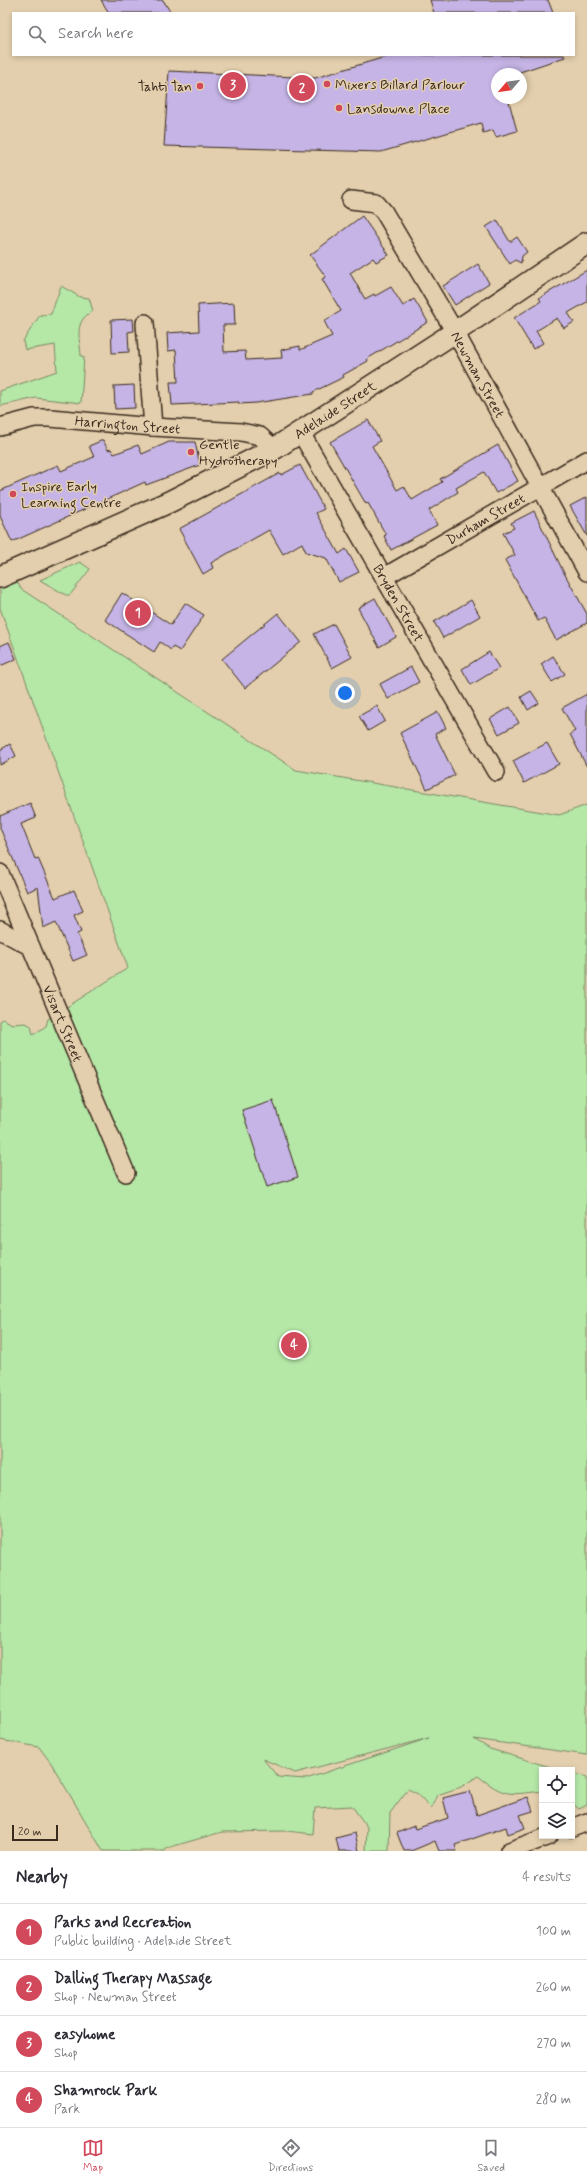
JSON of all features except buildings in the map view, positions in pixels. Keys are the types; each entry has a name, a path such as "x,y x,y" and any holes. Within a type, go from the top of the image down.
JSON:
{"street":[{"name":"Newman Street","path":"351,200 376,203 381,207 455,332 587,572"},
{"name":"Adelaide Street","path":"0,577 169,502 274,449 301,433 455,332 587,243"},
{"path":"144,323 153,427"},
{"name":"Harrington Street","path":"0,427 34,418 50,418 153,427 241,432 260,436 274,449"},
{"name":"Bryden Street","path":"301,433 496,772"},
{"name":"Durham Street","path":"384,577 587,460"},
{"name":"Visart Street","path":"0,873 126,1173"},
{"path":"0,930 31,947"},
{"path":"575,1827 587,1822"},
{"path":"509,1851 542,1839"}],"green space":[{"path":"61,286 80,297 89,298 93,311 83,320 79,330 81,356 84,357 81,403 36,398 0,406 0,391 57,371 55,345 25,350 23,341 40,315 51,314"},
{"path":"80,562 90,569 70,595 66,595 40,580"},
{"path":"12,572 21,589 296,770 559,815 587,805 587,1755 474,1739 490,1749 550,1767 539,1767 539,1791 514,1794 508,1793 495,1788 478,1776 461,1787 437,1795 431,1808 418,1794 408,1789 390,1813 389,1851 366,1851 367,1827 352,1806 315,1808 313,1834 287,1831 222,1832 167,1848 165,1851 103,1851 51,1763 39,1747 0,1740 0,1021 3,1019 12,1024 26,1023 31,1026 33,1035 46,1026 48,1019 128,968 0,608 0,577","holes":["429,1738 306,1779 278,1777 263,1759 295,1773"]},
{"path":"575,1774 587,1777 587,1805 579,1809 575,1806"}],"place":[{"name":"Mixers Billard Parlour","path":"327,84"},
{"name":"easyhome","path":"233,85"},
{"name":"Tahti Tan","path":"200,86"},
{"name":"Dalling Therapy Massage","path":"302,88"},
{"name":"Lansdowne Place","path":"339,108"},
{"name":"Gentle Hydrotherapy","path":"191,452"},
{"name":"Inspire Early Learning Centre","path":"13,494"},
{"name":"Parks and Recreation","path":"138,613"},
{"name":"Shamrock Park","path":"294,1345"}]}
